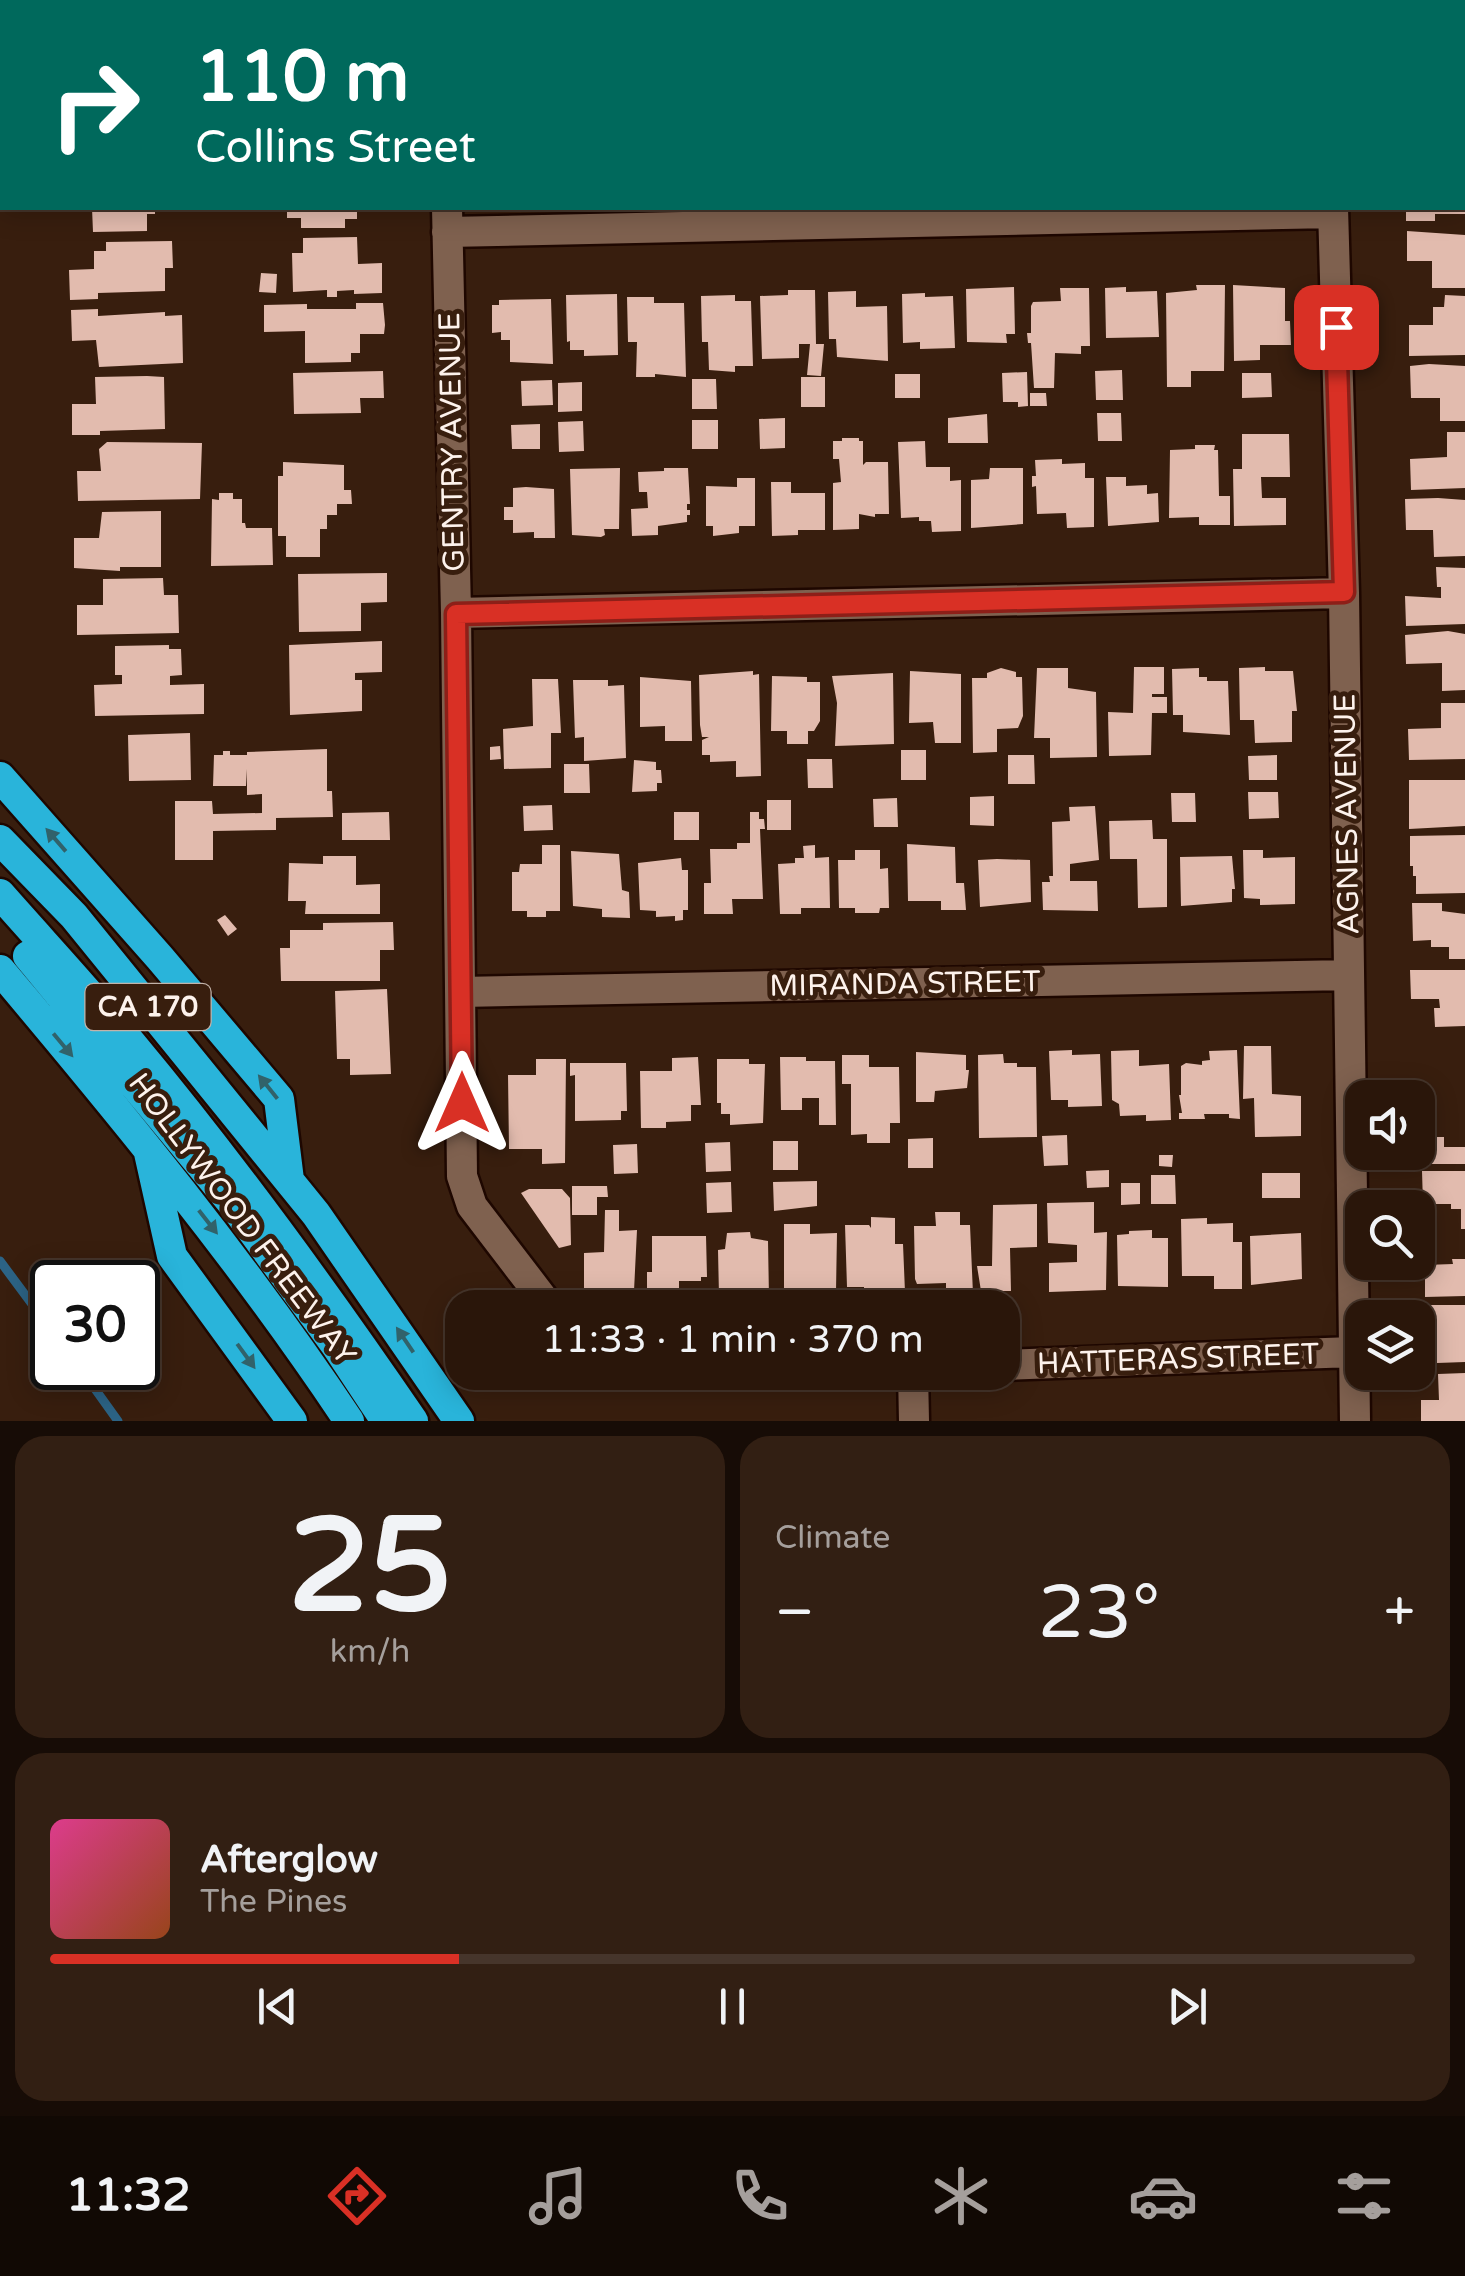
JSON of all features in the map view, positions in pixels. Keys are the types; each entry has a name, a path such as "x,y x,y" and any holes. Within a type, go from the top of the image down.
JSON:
{"highway":[{"path":"0,778 279,1099 288,1180"},
{"name":"HOLLYWOOD FREEWAY","path":"0,840 74,916 288,1180 362,1276 459,1421"},
{"path":"0,894 130,1041 251,1193 413,1421"},
{"path":"0,924 232,1203 337,1346 386,1421"},
{"name":"HOLLYWOOD FREEWAY","path":"0,970 233,1254 349,1421"},
{"path":"147,1146 172,1256 292,1421"}],"street":[{"path":"447,220 1332,210"},
{"name":"AGNES AVENUE","path":"1332,210 1344,592 1352,1300"},
{"name":"GENTRY AVENUE","path":"447,220 462,1176 472,1206 536,1290"},
{"path":"456,614 1344,592"},
{"name":"MIRANDA STREET","path":"461,992 1349,975"},
{"name":"HATTERAS STREET","path":"1020,1364 1345,1352"},
{"path":"913,1390 914,1421"},
{"name":"AGNES AVENUE","path":"1354,1390 1355,1421"}],"building":[{"path":"92,210 155,210 155,214 147,214 147,231 93,232"},
{"path":"287,210 357,210 357,219 345,219 345,228 301,228 301,218 287,218"},
{"path":"1406,210 1465,210 1465,214 1435,214 1435,221 1406,221"},
{"path":"1407,231 1465,235 1465,288 1432,288 1432,261 1407,261"},
{"path":"357,237 358,264 382,263 382,293 337,291 337,297 327,297 327,290 293,292 292,253 303,253 303,238"},
{"path":"172,241 173,268 165,268 165,291 98,293 98,299 70,300 69,270 94,269 94,251 106,251 106,242"},
{"path":"261,273 277,274 276,293 259,292"},
{"path":"1196,285 1225,285 1224,371 1191,371 1191,387 1167,387 1166,293 1197,290"},
{"path":"1233,285 1285,288 1285,321 1290,321 1291,345 1260,345 1260,360 1234,361"},
{"path":"1014,287 1015,334 1006,334 1007,343 967,342 966,289"},
{"path":"1126,287 1126,292 1157,291 1159,337 1106,338 1105,288"},
{"path":"1060,288 1089,288 1090,346 1081,346 1081,354 1055,353 1054,388 1034,388 1027,333 1031,333 1031,306 1033,302 1061,301"},
{"path":"788,290 815,290 816,344 824,344 821,376 807,375 810,344 799,344 799,358 762,359 760,296 788,295"},
{"path":"856,291 856,307 887,306 888,361 837,357 836,339 829,339 828,292"},
{"path":"925,293 925,297 953,296 955,348 920,349 920,342 903,343 902,294"},
{"path":"617,294 618,355 584,356 584,350 570,350 566,295"},
{"path":"735,295 735,301 751,301 753,366 735,366 735,372 709,370 708,342 702,342 701,296"},
{"path":"1445,295 1465,296 1465,355 1409,356 1409,325 1433,325 1433,307 1444,307"},
{"path":"627,297 654,297 654,303 684,303 686,377 636,377 637,342 628,342"},
{"path":"551,299 553,364 510,362 510,340 501,340 501,332 492,333 492,305 499,305 499,300"},
{"path":"356,303 383,303 385,325 384,334 360,334 360,353 351,353 351,362 305,363 305,331 264,332 264,305 356,309"},
{"path":"98,309 98,316 165,312 165,316 182,315 183,363 99,367 96,340 72,341 71,310"},
{"path":"1410,366 1465,366 1465,421 1440,421 1440,398 1411,398"},
{"path":"1122,370 1123,400 1096,400 1095,371"},
{"path":"383,371 384,398 360,398 361,413 294,414 293,373"},
{"path":"1027,372 1028,406 1003,402 1002,373"},
{"path":"1242,373 1271,373 1272,397 1242,398"},
{"path":"895,374 920,374 920,398 895,398"},
{"path":"95,377 164,377 165,429 72,435 72,404 96,404"},
{"path":"801,377 825,377 825,407 801,407"},
{"path":"692,379 716,379 717,409 692,409"},
{"path":"552,380 553,405 522,406 521,381"},
{"path":"582,382 582,411 558,412 558,383"},
{"path":"1030,393 1046,393 1047,406 1030,406"},
{"path":"1097,413 1121,413 1122,441 1098,441"},
{"path":"987,414 988,443 948,443 948,418"},
{"path":"785,418 785,448 760,449 759,419"},
{"path":"692,420 718,420 718,449 692,449"},
{"path":"583,421 584,451 559,452 558,422"},
{"path":"540,424 540,449 512,449 511,425"},
{"path":"1447,432 1465,432 1465,488 1411,490 1410,459 1447,457"},
{"path":"1242,434 1289,434 1290,477 1261,477 1262,498 1286,498 1286,525 1234,526 1233,469 1242,469"},
{"path":"833,441 863,441 863,465 888,462 889,514 859,514 859,529 833,530 833,483 841,482 839,459 833,459"},
{"path":"925,441 926,467 950,467 950,481 961,480 961,531 932,532 931,521 901,518 898,442"},
{"path":"107,442 202,443 200,499 78,501 77,471 101,471 99,449"},
{"path":"1195,445 1215,445 1214,450 1218,450 1219,496 1230,496 1230,525 1199,525 1199,517 1169,518 1170,450 1195,449"},
{"path":"1062,459 1062,464 1085,463 1085,478 1094,478 1094,527 1067,528 1066,513 1037,514 1036,486 1032,487 1035,460"},
{"path":"283,462 344,465 344,490 351,490 352,504 337,504 337,515 327,515 327,529 320,529 320,557 286,557 286,536 278,536 278,476 283,476"},
{"path":"620,468 619,529 604,529 605,535 601,537 572,535 570,469"},
{"path":"688,468 687,522 658,526 658,535 632,536 631,509 648,508 647,492 639,492 638,472"},
{"path":"990,468 1023,468 1023,524 971,528 971,480 989,479"},
{"path":"1106,477 1126,477 1126,486 1147,485 1147,494 1158,493 1159,522 1108,526"},
{"path":"737,478 755,478 755,526 739,526 739,533 713,536 713,526 706,526 706,486 737,487"},
{"path":"771,482 791,482 791,493 825,493 825,530 798,530 798,535 772,536"},
{"path":"513,488 554,489 555,538 534,538 534,532 513,533 513,520 504,520 504,507 513,507"},
{"path":"219,493 233,493 233,499 242,499 242,523 246,528 272,528 273,565 211,566 212,499 219,500"},
{"path":"1405,499 1465,500 1465,556 1434,557 1433,530 1406,530"},
{"path":"161,511 161,567 120,567 120,571 74,568 74,538 99,538 102,512"},
{"path":"1436,567 1465,568 1465,624 1406,626 1405,596 1441,598"},
{"path":"387,573 387,602 361,603 361,631 299,632 298,574"},
{"path":"163,578 164,595 178,595 179,633 77,635 77,605 103,605 103,579"},
{"path":"1448,631 1465,634 1465,690 1442,691 1442,663 1406,664 1405,635"},
{"path":"382,641 382,672 355,673 355,680 362,680 362,711 290,715 289,645"},
{"path":"169,645 169,649 181,649 182,675 170,676 170,685 204,684 204,714 95,716 94,685 122,684 122,675 115,675 115,646"},
{"path":"1134,667 1164,667 1164,694 1152,697 1167,697 1167,713 1152,713 1151,755 1109,756 1108,712 1133,713"},
{"path":"1265,667 1265,671 1293,671 1297,711 1292,711 1292,742 1255,743 1254,720 1240,720 1239,668"},
{"path":"1001,668 1022,677 1023,716 1018,728 997,729 997,752 973,753 972,678 987,678 987,673"},
{"path":"1037,668 1068,668 1068,688 1096,692 1097,757 1050,758 1050,738 1034,738"},
{"path":"1199,668 1199,677 1207,677 1207,681 1228,681 1230,735 1183,732 1183,715 1173,715 1172,669"},
{"path":"753,671 753,675 759,674 761,776 736,777 736,761 710,762 710,755 702,755 702,740 709,737 702,737 700,725 699,675"},
{"path":"910,671 961,674 961,743 935,743 933,722 909,723"},
{"path":"893,673 894,744 835,746 837,703 832,676"},
{"path":"772,676 807,677 807,682 820,682 820,721 814,731 808,731 808,744 787,744 787,731 771,731"},
{"path":"640,677 691,681 692,741 665,741 665,726 640,727"},
{"path":"532,679 558,679 561,733 551,733 551,768 504,769 503,729 533,726"},
{"path":"573,680 608,680 608,686 624,685 626,758 584,761 584,737 575,738"},
{"path":"1441,703 1465,703 1465,759 1409,760 1408,729 1441,728"},
{"path":"190,733 191,780 129,781 128,735"},
{"path":"500,746 501,759 490,760 490,747"},
{"path":"327,749 327,791 332,791 333,817 276,818 276,830 213,831 213,860 175,860 175,801 212,801 213,814 262,813 262,794 247,795 247,769 246,786 213,786 214,755 223,755 223,751 247,755"},
{"path":"901,750 926,750 926,780 901,780"},
{"path":"1008,755 1034,755 1035,784 1008,784"},
{"path":"1277,755 1277,780 1249,780 1248,756"},
{"path":"807,759 832,759 833,788 808,788"},
{"path":"634,760 656,762 662,783 657,783 657,791 632,792"},
{"path":"564,764 589,764 590,793 564,793"},
{"path":"1409,780 1465,780 1465,826 1409,829"},
{"path":"1248,792 1278,792 1279,818 1249,819"},
{"path":"1171,793 1195,793 1196,822 1172,822"},
{"path":"994,796 994,826 970,825 970,797"},
{"path":"897,798 898,827 874,827 873,799"},
{"path":"767,800 791,800 791,830 767,830"},
{"path":"552,805 553,830 524,831 523,806"},
{"path":"1095,806 1099,860 1070,864 1070,881 1097,881 1098,911 1043,910 1042,882 1050,882 1049,876 1053,876 1052,822 1070,821 1069,807"},
{"path":"389,812 390,840 342,840 342,813"},
{"path":"674,812 699,812 699,840 674,840"},
{"path":"750,812 759,812 759,819 764,819 765,829 760,829 763,899 732,899 733,914 704,914 704,883 711,883 710,849 737,849 737,843 750,843"},
{"path":"1152,820 1153,839 1167,839 1167,907 1138,908 1137,859 1110,859 1109,821"},
{"path":"1465,835 1465,893 1416,894 1416,876 1410,866 1410,836"},
{"path":"907,844 955,847 956,883 964,883 966,910 941,910 941,901 908,901"},
{"path":"542,845 560,845 560,911 546,911 546,917 527,917 527,911 512,911 512,872 519,872 520,864 542,864"},
{"path":"815,845 815,858 829,857 830,908 801,908 801,914 780,914 778,864 795,863 795,858 804,858 803,846"},
{"path":"855,850 880,850 880,869 888,868 889,908 880,908 879,913 839,908 838,860 855,860"},
{"path":"1243,850 1263,850 1263,858 1295,857 1295,904 1260,905 1260,899 1244,898"},
{"path":"571,851 619,854 622,890 629,892 630,918 602,917 602,909 573,906"},
{"path":"323,856 356,856 356,885 380,884 380,914 305,914 306,901 288,901 289,863 323,864"},
{"path":"1232,856 1232,902 1181,906 1180,857"},
{"path":"681,858 682,870 688,870 688,910 683,910 683,920 675,921 675,916 656,917 656,911 640,910 638,863"},
{"path":"978,860 1030,860 1031,902 980,907"},
{"path":"1412,903 1442,903 1442,911 1465,914 1465,959 1449,959 1449,947 1431,947 1431,940 1413,941"},
{"path":"225,915 237,929 228,936 217,920"},
{"path":"393,922 394,950 380,950 380,981 281,981 280,948 290,948 290,930 323,930 323,923"},
{"path":"1410,970 1465,970 1465,1026 1435,1027 1434,1008 1440,1008 1439,999 1411,999"},
{"path":"387,989 391,1074 350,1075 350,1059 337,1059 335,991"},
{"path":"1244,1046 1271,1046 1272,1094 1301,1096 1301,1136 1255,1137 1254,1098 1243,1099"},
{"path":"1072,1050 1072,1055 1100,1054 1102,1106 1068,1107 1068,1100 1051,1100 1049,1051"},
{"path":"1139,1050 1139,1066 1169,1064 1171,1120 1146,1121 1146,1115 1120,1116 1119,1104 1112,1100 1111,1051"},
{"path":"1237,1050 1240,1119 1229,1118 1229,1114 1204,1114 1205,1119 1179,1119 1181,1066 1202,1065 1202,1061 1210,1060 1209,1051"},
{"path":"916,1052 966,1055 967,1088 935,1091 934,1102 916,1102"},
{"path":"1003,1054 1004,1063 1036,1067 1037,1137 979,1138 978,1055"},
{"path":"842,1055 869,1055 869,1067 899,1067 900,1123 890,1123 890,1143 867,1143 867,1134 851,1135 851,1084 842,1084"},
{"path":"698,1057 701,1105 691,1105 691,1121 666,1122 666,1128 641,1128 640,1071 672,1071 672,1058"},
{"path":"780,1057 835,1061 836,1125 819,1125 819,1098 802,1098 802,1110 781,1110"},
{"path":"536,1059 566,1059 565,1163 542,1164 542,1149 509,1149 508,1075 536,1075"},
{"path":"717,1059 749,1059 749,1064 765,1064 763,1123 730,1125 730,1114 721,1114 721,1103 717,1103"},
{"path":"570,1063 626,1063 627,1111 621,1111 621,1120 575,1121 575,1075 570,1076"},
{"path":"1067,1135 1068,1165 1044,1166 1042,1136"},
{"path":"1435,1137 1444,1137 1444,1147 1465,1147 1465,1164 1435,1164"},
{"path":"933,1138 933,1168 908,1168 908,1139"},
{"path":"773,1141 798,1141 798,1170 773,1170"},
{"path":"730,1142 731,1171 706,1172 705,1143"},
{"path":"637,1144 638,1173 614,1174 613,1145"},
{"path":"1159,1155 1173,1155 1172,1167 1159,1166"},
{"path":"1109,1170 1109,1187 1087,1188 1086,1171"},
{"path":"1422,1171 1465,1171 1465,1229 1461,1229 1461,1209 1451,1209 1451,1204 1435,1204 1435,1190 1423,1190"},
{"path":"1262,1173 1300,1173 1300,1198 1262,1198"},
{"path":"1151,1175 1175,1175 1176,1204 1151,1204"},
{"path":"817,1181 817,1206 774,1211 773,1182"},
{"path":"731,1182 732,1212 707,1213 706,1183"},
{"path":"1121,1183 1140,1183 1140,1204 1121,1205"},
{"path":"572,1186 607,1186 608,1197 597,1197 597,1215 572,1215"},
{"path":"529,1189 562,1189 570,1198 571,1245 559,1248 521,1193"},
{"path":"1094,1202 1094,1233 1107,1232 1106,1290 1049,1292 1049,1263 1077,1262 1077,1245 1048,1243 1047,1203"},
{"path":"1037,1204 1037,1247 1010,1248 1011,1290 981,1290 977,1266 992,1266 993,1205"},
{"path":"605,1210 619,1210 619,1231 637,1230 634,1290 584,1290 584,1253 604,1252"},
{"path":"935,1212 960,1212 960,1225 970,1225 973,1290 946,1290 946,1283 917,1284 914,1226 936,1226"},
{"path":"871,1217 895,1218 895,1244 903,1244 905,1290 847,1287 845,1225 871,1228"},
{"path":"1207,1218 1207,1224 1233,1223 1233,1242 1242,1242 1242,1289 1214,1289 1214,1276 1182,1276 1181,1219"},
{"path":"784,1224 810,1224 810,1234 837,1233 836,1290 784,1290"},
{"path":"1152,1230 1152,1238 1168,1238 1168,1287 1118,1286 1117,1235"},
{"path":"750,1232 751,1238 768,1241 769,1290 719,1290 718,1250 725,1249 727,1233"},
{"path":"1301,1233 1302,1279 1251,1285 1250,1236"},
{"path":"652,1236 706,1236 707,1277 701,1277 701,1281 679,1281 679,1290 647,1290 647,1272 652,1272"},
{"path":"1452,1259 1465,1259 1465,1296 1425,1297 1425,1280 1435,1280 1435,1265 1453,1264"},
{"path":"1435,1305 1465,1305 1465,1362 1437,1363"},
{"path":"1465,1373 1465,1421 1421,1421 1421,1400 1439,1400 1438,1374"}],"waterway":[{"path":"0,1261 30,1301"},
{"path":"96,1390 118,1421"}],"route":[{"path":"462,1103 456,614 1344,592 1336,327"}]}
